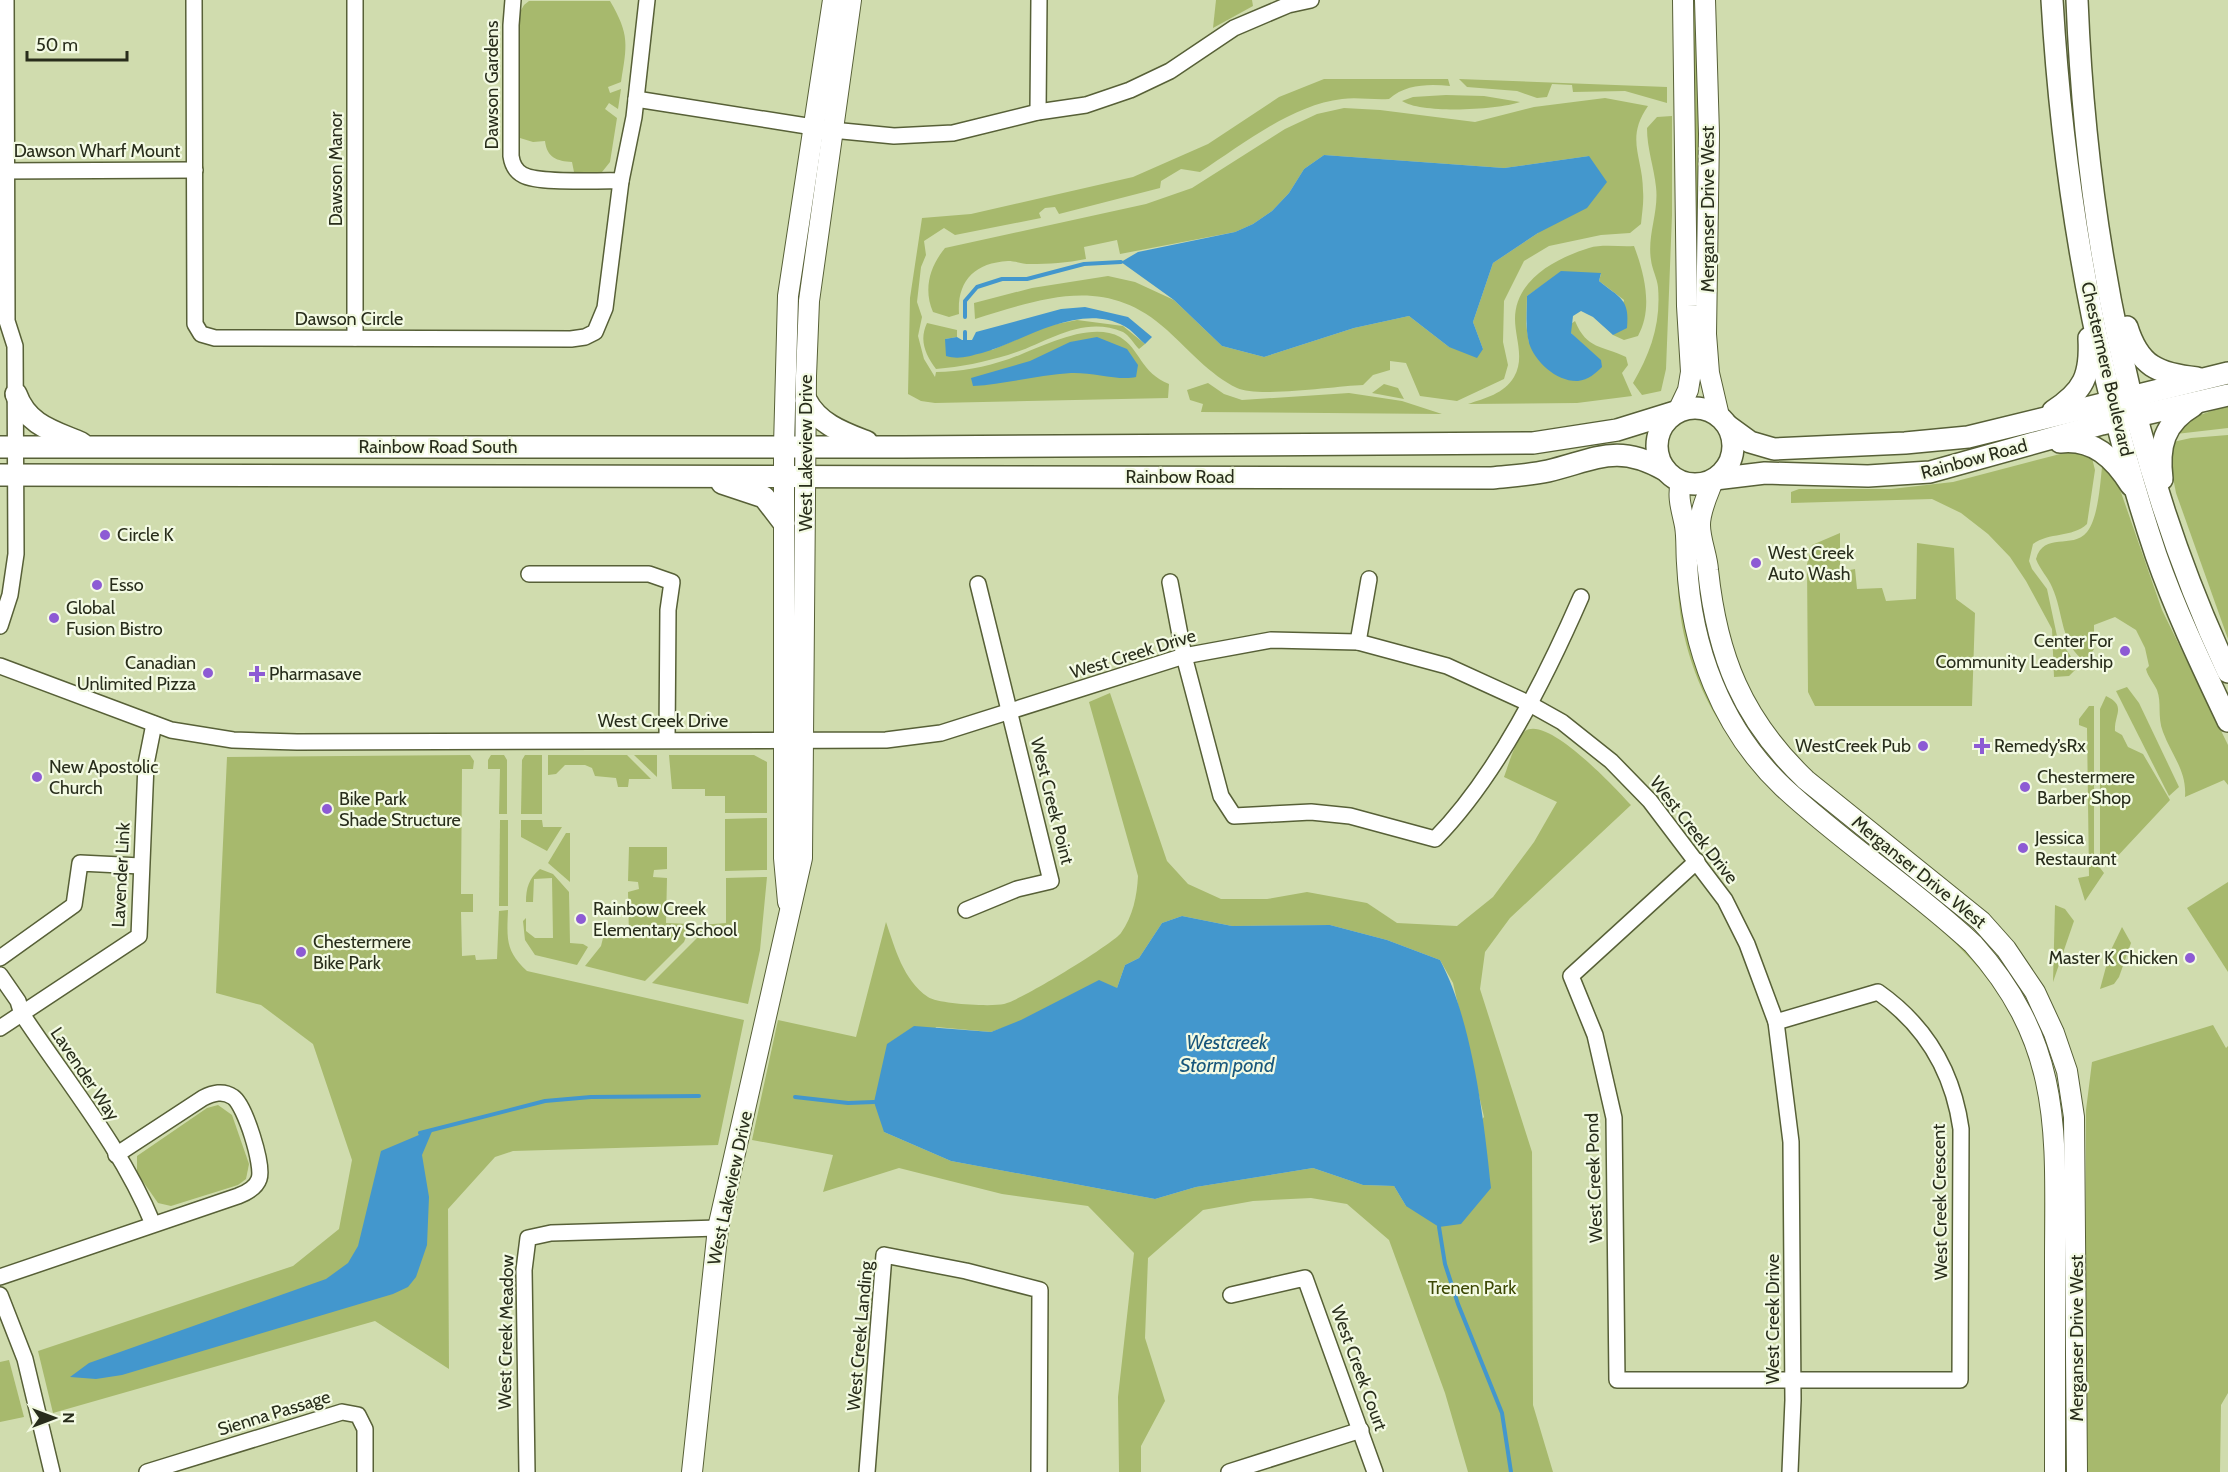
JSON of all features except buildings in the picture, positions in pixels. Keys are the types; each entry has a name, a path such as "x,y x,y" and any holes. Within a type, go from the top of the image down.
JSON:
{"main road":[{"name":"Chestermere Boulevard","path":"2052,0 2061,120 2079,250 2125,409 2192,590 2228,672"},
{"name":"Chestermere Boulevard","path":"2077,0 2080,60 2101,243 2138,497 2177,610 2228,721"},
{"path":"2101,243 2132,344 2140,357 2163,372 2206,378"},
{"path":"2042,417 2077,394 2083,385 2089,363 2079,250"},
{"name":"Rainbow Road","path":"1714,480 1765,473 1915,475 1946,469 2125,409 2206,378 2228,373"},
{"path":"16,394 23,410 37,424 89,447"},
{"name":"Rainbow Road","path":"1724,421 1756,445 1784,449 1952,439 2042,417 2198,402 2228,395"},
{"path":"806,400 815,414 830,426 876,446"},
{"path":"2166,518 2161,471 2166,432 2177,415 2198,402"},
{"path":"1699,407 1724,421 1733,448 1731,459 1714,480 1701,484 1673,476 1657,453 1658,434 1662,426 1676,412 1699,407"},
{"name":"Rainbow Road","path":"876,446 1533,443 1617,430 1676,412"},
{"path":"2003,451 2068,441 2087,443 2102,450 2122,471 2138,497"},
{"name":"Rainbow Road South","path":"10,460 89,447 876,446"},
{"name":"Rainbow Road","path":"689,475 1492,478 1545,472 1617,454 1637,456 1673,476"},
{"name":"Rainbow Road South","path":"10,460 689,475"},
{"path":"689,475 743,488 764,497 784,523"}],"street":[{"path":"0,626 14,576 10,460 16,394 15,346 7,321 3,171 6,0"},
{"name":"Dawson Circle","path":"194,0 196,329 207,337 215,338 571,339 585,337 595,332 605,308 621,181 636,99 647,0"},
{"name":"Dawson Manor","path":"355,0 355,338"},
{"name":"Dawson Gardens","path":"513,0 511,156 514,166 523,175 538,178 621,181"},
{"name":"West Lakeview Drive","path":"692,1472 718,1228 789,907 784,858 794,740 806,475 809,301 832,0"},
{"name":"West Lakeview Drive","path":"794,740 784,523 788,296 851,0"},
{"path":"1038,112 1039,0"},
{"path":"636,99 823,129 894,136 927,136 980,127 1038,112 1086,105 1130,90 1170,71 1234,28 1288,5 1311,0"},
{"name":"Merganser Drive West","path":"1676,412 1688,390 1691,372 1687,306 1683,0"},
{"name":"Merganser Drive West","path":"1705,0 1709,134 1706,334 1709,373 1724,421"},
{"name":"Dawson Wharf Mount","path":"3,171 195,170"},
{"path":"0,335 7,321"},
{"name":"Merganser Drive West","path":"1673,476 1685,526 1689,598 1708,673 1721,702 1754,738 1779,754 1806,780 1981,921 2019,966 2044,1009 2067,1071 2074,1117 2077,1472"},
{"name":"Merganser Drive West","path":"1714,480 1700,524 1715,625 1754,738 1783,787 1973,944 1996,969 2025,1016 2044,1070 2055,1131 2055,1472"},
{"path":"529,574 649,574 672,582 668,610 667,740"},
{"path":"1358,642 1369,579"},
{"path":"1170,582 1184,656 1221,796 1234,816 1311,812 1350,816 1435,839 1459,815 1479,786 1563,639 1581,597"},
{"path":"978,584 1010,712"},
{"name":"West Creek Drive","path":"0,666 154,724 197,736 233,740 886,740 941,733 1184,656 1272,640 1358,642 1447,666 1528,703 1562,722 1611,761 1650,801 1697,861 1725,900 1747,944 1776,1022 1791,1142 1793,1380 1790,1472"},
{"name":"West Creek Point","path":"966,910 1017,889 1051,881 1010,712"},
{"name":"Lavender Link","path":"0,1028 139,936 146,764 154,724"},
{"path":"1880,866 1893,850"},
{"name":"West Creek Pond","path":"1697,861 1571,976 1595,1035 1614,1118 1617,1380 1793,1380"},
{"path":"0,958 74,905 80,863 141,866"},
{"name":"Lavender Way","path":"0,975 18,1001 22,1014 140,1194 153,1224"},
{"name":"West Creek Crescent","path":"1776,1022 1878,992 1896,1004 1930,1044 1945,1071 1954,1095 1961,1129 1960,1380 1793,1380"},
{"path":"2025,1016 2044,1009"},
{"path":"0,1277 238,1196 257,1184 260,1177 259,1160 238,1101 226,1093 211,1094 116,1155"},
{"name":"West Creek Meadow","path":"527,1472 524,1270 528,1238 551,1233 718,1228"},
{"name":"West Creek Landing","path":"867,1472 884,1255 966,1271 1040,1290 1039,1472"},
{"name":"West Creek Court","path":"1231,1295 1305,1278 1375,1472"},
{"path":"0,1295 25,1359 52,1472"},
{"name":"Sienna Passage","path":"147,1472 342,1412 358,1415 365,1429 365,1472"},
{"path":"1229,1472 1361,1430"}],"green space":[{"path":"1216,0 1252,0 1253,6 1213,28"},
{"path":"1691,0 1697,0 1701,248 1696,248 1695,83"},
{"path":"529,1 610,1 621,23 625,40 625,59 621,82 608,87 610,93 621,89 618,109 609,103 605,109 617,118 610,162 602,172 574,172 572,162 562,161 550,155 545,141 533,142 520,138 520,12"},
{"path":"1324,79 1448,79 1450,86 1426,85 1410,88 1389,99 1348,98 1323,103 1304,109 1268,128 1200,172 1181,169 1161,181 1160,188 1059,214 1055,207 1045,208 1039,213 1041,218 955,235 944,228 924,241 926,255 921,267 917,302 922,317 918,336 924,359 935,377 936,372 963,370 991,364 1079,334 1108,333 1127,342 1152,374 1169,384 1168,398 935,403 921,401 908,394 910,298 922,218 971,214 1133,177 1208,144 1279,97"},
{"path":"1459,79 1667,87 1667,103 1625,91 1573,92 1572,85 1552,84 1547,97 1537,98 1517,91 1467,87"},
{"path":"1484,96 1520,102 1478,109 1442,109 1425,108 1402,101 1413,97"},
{"path":"1605,98 1648,106 1641,118 1636,138 1643,195 1641,224 1630,233 1601,235 1549,246 1524,261 1504,301 1503,342 1508,365 1504,379 1457,401 1420,396 1406,363 1390,361 1390,370 1373,375 1363,385 1279,392 1247,391 1227,383 1167,330 1144,313 1121,302 1098,296 1050,298 975,319 974,303 1032,288 1108,276 1135,282 1174,300 1222,346 1264,357 1354,328 1409,316 1449,347 1483,349 1473,322 1493,263 1538,233 1589,156 1504,168 1324,155 1304,169 1289,193 1272,211 1253,224 1235,232 1120,254 1117,240 1084,247 1086,259 1058,263 996,262 977,270 965,283 959,302 959,314 949,317 933,312 930,303 928,286 932,270 945,248 1146,204 1192,188 1285,129 1317,114 1344,108 1380,110 1475,122 1534,107"},
{"path":"1672,116 1672,215 1666,369 1661,391 1642,395 1633,383 1650,348 1659,300 1650,251 1656,187 1647,128 1657,117"},
{"path":"1634,246 1646,292 1643,326 1638,336 1624,340 1613,335 1624,300 1599,281 1601,274 1540,287 1527,296 1526,324 1529,343 1583,346 1571,333 1571,324 1575,321 1590,342 1626,357 1628,365 1622,373 1632,396 1577,403 1468,404 1500,391 1514,377 1519,363 1515,319 1517,305 1522,292 1540,272 1564,258 1589,248"},
{"path":"1077,320 1123,326 1145,344 1139,349 1123,332 1108,327 1093,326 1078,328 999,358 936,369 926,352 923,341 927,323 957,330 957,337 945,339 992,350 1047,326"},
{"path":"1208,383 1224,394 1242,400 1349,393 1402,401 1442,414 1201,412 1203,404 1190,400 1187,390"},
{"path":"1384,384 1398,388 1404,399 1372,393"},
{"path":"2228,405 2228,428 2176,434 2189,419"},
{"path":"2228,435 2228,639 2176,493 2170,462 2173,442"},
{"path":"2064,453 2081,453 2092,458 2095,470 2087,524 2074,531 2039,540 2033,544 2029,561 2032,569 2047,589 2057,636 2078,667 2069,676 2054,677 2052,629 2026,581 2010,557 1988,534 1961,513 1932,499 1791,503 1791,492 1799,489 1891,489 1953,482"},
{"path":"2099,459 2116,478 2162,610 2228,745 2228,785 2224,780 2185,797 2184,779 2163,732 2156,687 2147,672 2146,669 2149,666 2145,648 2136,630 2115,617 2094,625 2094,649 2086,662 2071,647 2067,638 2056,597 2036,559 2045,546 2081,537 2091,526 2098,501 2102,467"},
{"path":"1677,524 1680,587 1689,641 1701,676 1724,724 1749,760 1810,820 1912,900 1976,958 2003,994 2024,1035 2038,1078 2046,1122 2047,1472 2045,1472 2044,1444 2044,1136 2038,1084 2031,1058 2010,1012 1968,956 1935,925 1798,813 1740,752 1716,717 1698,678 1681,621 1678,593"},
{"path":"1840,533 1840,572 1855,569 1857,589 1882,588 1886,601 1916,599 1917,543 1954,548 1956,599 1975,613 1972,706 1815,706 1808,692 1807,564 1812,545"},
{"path":"2127,687 2139,703 2179,787 2169,796 2116,691"},
{"name":"Trenen Park","path":"1110,693 1167,861 1188,884 1221,899 1267,899 1307,892 1367,903 1397,923 1457,926 1493,897 1534,842 1557,802 1504,777 1516,745 1525,731 1536,729 1549,733 1564,743 1581,756 1631,805 1510,918 1485,952 1480,989 1532,1152 1533,1405 1553,1472 1468,1472 1445,1393 1389,1240 1347,1204 1311,1198 1253,1201 1203,1210 1148,1258 1145,1338 1165,1401 1141,1446 1141,1472 1119,1472 1118,1397 1134,1253 1088,1206 1002,1194 899,1168 823,1192 833,1155 752,1140 778,1020 856,1037 886,922 901,963 919,990 934,999 977,1005 997,1005 1013,1001 1084,960 1121,933 1134,906 1138,876 1089,702","holes":["1182,916 1232,926 1330,925 1387,940 1440,960 1453,983 1484,1117 1406,1206 1394,1186 1363,1185 1313,1168 1196,1187 1155,1199 951,1161 884,1132 936,1027 991,1032 1117,988 1125,965 1139,958 1162,923"]},
{"path":"2106,696 2118,707 2115,731 2122,735 2128,747 2143,754 2170,800 2113,861 2100,857 2100,709"},
{"path":"2089,706 2094,706 2094,860 2104,873 2085,901 2078,878 2089,876 2087,728 2079,725 2079,719"},
{"path":"470,755 474,761 473,769 462,769 461,894 473,894 473,912 461,912 462,956 475,955 476,960 497,959 499,911 508,910 507,929 511,950 527,971 744,1020 718,1145 513,1151 495,1157 448,1209 449,1369 375,1321 53,1413 38,1351 293,1266 339,1229 352,1160 313,1044 261,1005 216,993 227,757"},
{"path":"491,755 504,755 507,760 507,814 499,814 500,769 488,769 488,760"},
{"path":"525,755 542,755 542,814 521,814 522,760"},
{"path":"548,755 627,755 651,779 629,779 628,787 618,787 616,778 595,776 592,768 585,765 565,765 556,774 548,775"},
{"path":"634,755 657,755 657,777"},
{"path":"669,755 754,755 767,762 767,813 725,813 725,796 705,796 705,789 672,789"},
{"path":"767,818 767,870 725,871 725,819"},
{"path":"500,820 508,820 508,906 499,906"},
{"path":"521,820 542,820 543,827 562,827 547,851 521,837"},
{"path":"566,833 570,833 570,882 548,863"},
{"path":"629,847 667,847 667,869 654,870 653,877 667,878 666,923 691,924 684,942 645,981 585,966 601,946 603,938 629,938 628,892 639,889 638,882 628,881"},
{"path":"540,869 553,874 569,892 570,943 583,944 588,947 577,965 535,955 525,940 523,921 526,918 526,931 535,938 553,938 552,878 534,879 533,902 526,902 529,884"},
{"path":"767,877 760,950 748,1004 652,983 699,936 700,925 726,923 726,878"},
{"path":"2228,882 2228,972 2187,908"},
{"path":"2055,905 2065,909 2074,921 2053,982"},
{"path":"2122,927 2131,943 2119,977 2114,984 2100,989 2110,952"},
{"path":"2213,1025 2226,1048 2228,1046 2228,1393 2221,1405 2220,1472 2086,1472 2086,1110 2092,1062"},
{"path":"218,1105 232,1115 249,1164 246,1179 238,1185 171,1206 158,1203 137,1173 137,1156 207,1108"},
{"path":"9,1360 24,1417 0,1422 0,1362"}],"water":[{"path":"1324,155 1504,168 1589,156 1607,182 1587,208 1538,233 1493,263 1473,322 1483,349 1477,358 1449,347 1409,316 1354,328 1264,357 1222,346 1174,300 1121,262 1138,252 1235,232 1253,224 1272,211 1289,193 1304,169"},
{"path":"1561,271 1601,273 1599,281 1622,300 1627,311 1627,328 1613,335 1593,317 1581,311 1573,316 1571,333 1601,360 1602,367 1588,378 1578,381 1562,378 1548,370 1536,357 1528,337 1527,296"},
{"path":"1085,307 1128,317 1152,337 1145,344 1124,326 1107,320 1089,318 1052,326 982,353 960,358 946,356 945,339 957,337 962,340 972,340 976,332 1061,309"},
{"path":"1097,337 1127,349 1138,365 1136,377 1122,378 1071,373 973,386 971,378 1030,361 1070,342"},
{"name":"Westcreek Storm pond","path":"1182,916 1232,926 1330,925 1387,940 1440,960 1460,1011 1475,1071 1491,1188 1461,1224 1439,1227 1406,1206 1394,1186 1363,1185 1313,1168 1196,1187 1155,1199 951,1161 884,1132 874,1102 887,1044 914,1026 991,1032 1021,1020 1099,980 1117,988 1125,965 1139,958 1162,923"},
{"path":"433,1129 422,1155 429,1197 427,1245 416,1277 408,1287 393,1294 122,1375 96,1379 70,1377 89,1363 326,1279 348,1263 358,1246 381,1151"}],"waterway":[{"path":"965,317 965,301 977,287 1002,279 1027,279 1084,264 1121,262"},
{"path":"965,332 965,340"},
{"path":"420,1133 545,1101 591,1097 699,1096"},
{"path":"795,1097 848,1103 874,1102"},
{"path":"1439,1227 1445,1264 1458,1304 1502,1413 1511,1472"}],"place":[{"name":"Circle K","path":"105,535"},
{"name":"West Creek Auto Wash","path":"1756,563"},
{"name":"Esso","path":"97,585"},
{"name":"Global Fusion Bistro","path":"54,618"},
{"name":"Center For Community Leadership","path":"2125,651"},
{"name":"Canadian Unlimited Pizza","path":"208,673"},
{"name":"Pharmasave","path":"257,674"},
{"name":"WestCreek Pub","path":"1923,746"},
{"name":"Remedy’sRx","path":"1982,746"},
{"name":"New Apostolic Church","path":"37,777"},
{"name":"Chestermere Barber Shop","path":"2025,787"},
{"name":"Bike Park Shade Structure","path":"327,809"},
{"name":"Jessica Restaurant","path":"2023,848"},
{"name":"Rainbow Creek Elementary School","path":"581,919"},
{"name":"Chestermere Bike Park","path":"301,952"},
{"name":"Master K Chicken","path":"2190,958"}]}
